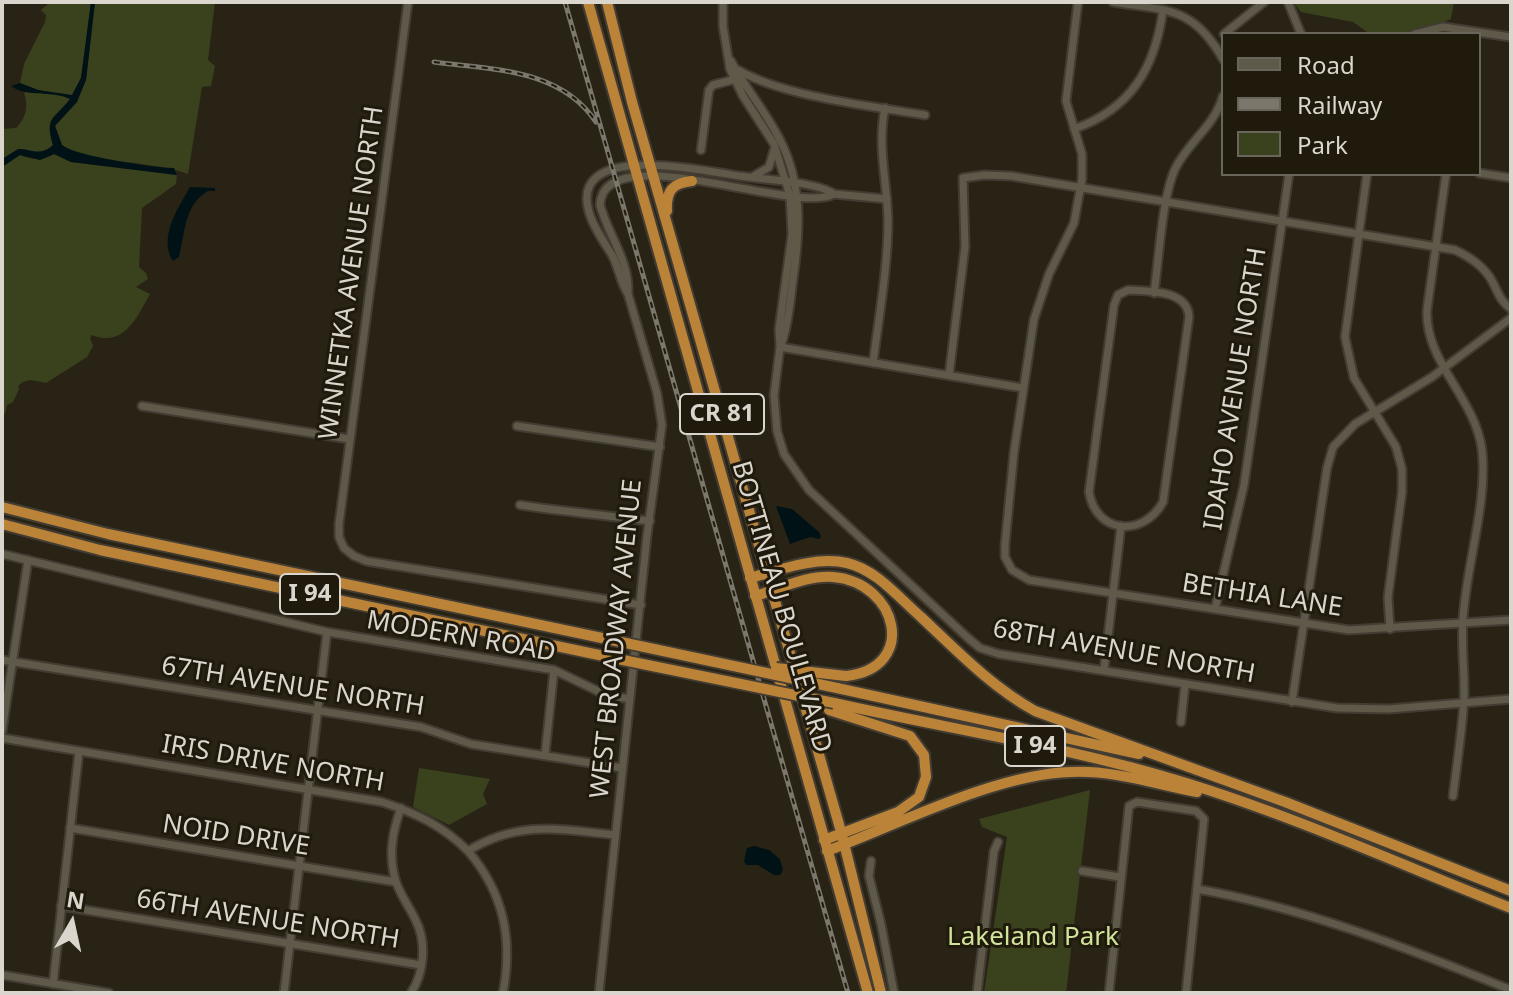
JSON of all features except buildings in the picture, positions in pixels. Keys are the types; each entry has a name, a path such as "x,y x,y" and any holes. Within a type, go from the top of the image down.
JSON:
{"highway":[{"name":"BOTTINEAU BOULEVARD","path":"588,2 868,993"},
{"name":"BOTTINEAU BOULEVARD","path":"607,2 843,840 881,993"},
{"path":"667,221 670,189 674,184 692,181"},
{"name":"I 94","path":"2,505 14,511 108,534 1109,746 1206,773 1511,891"},
{"name":"I 94","path":"2,526 831,707 1108,762 1184,782 1234,800 1511,908"},
{"path":"750,578 826,562 856,567 883,582 988,679 1026,706 1048,717 1206,773"},
{"path":"671,653 846,676 875,667 889,648 892,625 889,613 882,601 862,585 830,577 811,579 755,596"},
{"path":"831,707 905,733 918,744 926,762 925,784 914,801 843,840"},
{"path":"826,845 867,834 1016,781 1070,772 1147,780 1234,800"}],"street":[{"name":"WINNETKA AVENUE NORTH","path":"408,2 349,439 339,530 344,548 366,561 641,605"},
{"path":"723,2 727,52 792,183"},
{"path":"727,52 738,79 781,141 792,183 798,243 787,327 780,347 1023,388 1034,319 1074,223 1081,188 1082,154 1068,111 1066,90 1078,2"},
{"path":"1113,2 1187,17 1221,56"},
{"path":"1226,32 1264,2"},
{"path":"1288,2 1300,32"},
{"path":"1074,129 1110,111 1134,89 1151,61 1163,10"},
{"path":"1421,32 1432,28 1464,32"},
{"path":"1481,34 1511,37"},
{"path":"1212,43 1221,36"},
{"path":"736,69 759,80 837,100 925,115"},
{"path":"701,150 709,90 713,85 738,79"},
{"path":"750,95 759,80"},
{"path":"1154,293 1175,169 1207,129 1221,100"},
{"path":"873,363 887,241 887,199 880,140 885,108"},
{"path":"750,177 761,174 769,167 774,157 774,144"},
{"name":"WEST BROADWAY AVENUE","path":"599,993 662,425 657,393 628,294 593,222 587,202 594,181 608,170 652,169 750,177 828,190 834,194 827,198 794,197 692,181 652,169"},
{"name":"WEST BROADWAY AVENUE","path":"628,294 624,263 602,212 600,197 609,184 636,171"},
{"path":"1481,173 1511,178"},
{"path":"949,375 965,247 963,178 984,175 1011,176 1455,250 1476,262 1492,281 1501,300 1511,309"},
{"name":"IDAHO AVENUE NORTH","path":"1215,609 1244,485 1289,176"},
{"path":"1367,176 1346,324 1346,351 1354,378 1396,447 1402,469 1402,492 1388,597 1390,629"},
{"path":"1446,176 1427,321 1431,343 1470,409 1482,453 1482,483 1463,624 1464,702 1453,796"},
{"path":"834,194 887,199"},
{"path":"1134,290 1179,297 1189,311 1165,494 1159,510 1147,521 1134,526 1121,526 1098,515 1089,492 1115,299 1123,292 1134,290"},
{"path":"1292,702 1329,457 1347,431 1445,367 1511,318"},
{"name":"68TH AVENUE NORTH","path":"780,347 774,395 777,431 784,454 809,490 980,648 999,654 1292,702 1364,709 1511,699"},
{"name":"BETHIA LANE","path":"1023,388 1005,557 1012,570 1029,580 1349,630 1511,620"},
{"path":"142,406 349,439"},
{"path":"517,426 660,447"},
{"path":"520,505 650,521"},
{"path":"1104,670 1121,526"},
{"name":"MODERN ROAD","path":"2,554 327,632 554,670 606,695 630,699"},
{"path":"2,731 28,560"},
{"path":"284,993 327,632"},
{"name":"67TH AVENUE NORTH","path":"2,660 421,727 459,741 622,768"},
{"path":"545,755 554,670"},
{"path":"1181,722 1185,685"},
{"name":"IRIS DRIVE NORTH","path":"2,738 382,802 441,828 468,851 496,893 506,925 508,958 503,993"},
{"path":"53,984 79,751"},
{"path":"1109,993 1129,806 1137,802 1196,811 1204,819 1186,993"},
{"path":"401,808 391,851 396,882 419,927 423,948 418,981 411,993"},
{"name":"NOID DRIVE","path":"70,828 396,882"},
{"path":"468,851 505,833 534,828 615,835"},
{"path":"977,993 994,851 998,842"},
{"path":"871,861 869,876 894,993"},
{"path":"1082,871 1120,877"},
{"path":"1197,889 1236,896 1382,940 1511,990"},
{"name":"66TH AVENUE NORTH","path":"61,906 421,965"},
{"path":"2,975 109,993"}],"green space":[{"path":"50,2 91,2 81,78 72,96 38,90 20,83 24,64 45,22 46,15 41,10"},
{"path":"95,2 215,2 208,60 215,66 211,86 202,87 188,174 104,159 62,145 55,126 86,80"},
{"path":"1293,2 1454,2 1451,19 1422,32 1367,32 1353,22 1301,12"},
{"path":"29,91 70,99 50,123 53,145 39,152 23,149 2,159 2,129 16,128 19,124 26,107 24,93"},
{"path":"54,154 71,162 177,175 176,184 142,208 139,267 148,279 136,287 150,294 134,321 121,334 113,337 92,335 93,346 87,357 46,383 31,380 21,383 5,414 2,412 2,167 20,155 37,159"},
{"path":"419,768 490,779 483,794 487,804 449,825 413,807"},
{"name":"Lakeland Park","path":"1090,790 1066,993 984,993 1007,837 982,827 979,819"}],"shaded area":[{"path":"91,2 95,2 86,80 77,102 55,126 62,145 98,157 174,168 177,175 71,162 54,154 40,160 20,155 2,167 2,159 18,149 40,152 53,145 51,123 70,99 25,92 11,86 20,83 38,90 72,95 81,78"},
{"path":"190,187 215,188 215,191 208,191 194,204 179,257 173,261 168,243 171,223"},
{"path":"776,506 792,509 821,537 810,537 790,544"},
{"path":"754,846 769,850 780,859 783,870 780,875 744,862 747,848"}],"railway":[{"path":"565,2 848,993"},
{"path":"434,62 501,70 544,81 581,104 596,122"}]}
